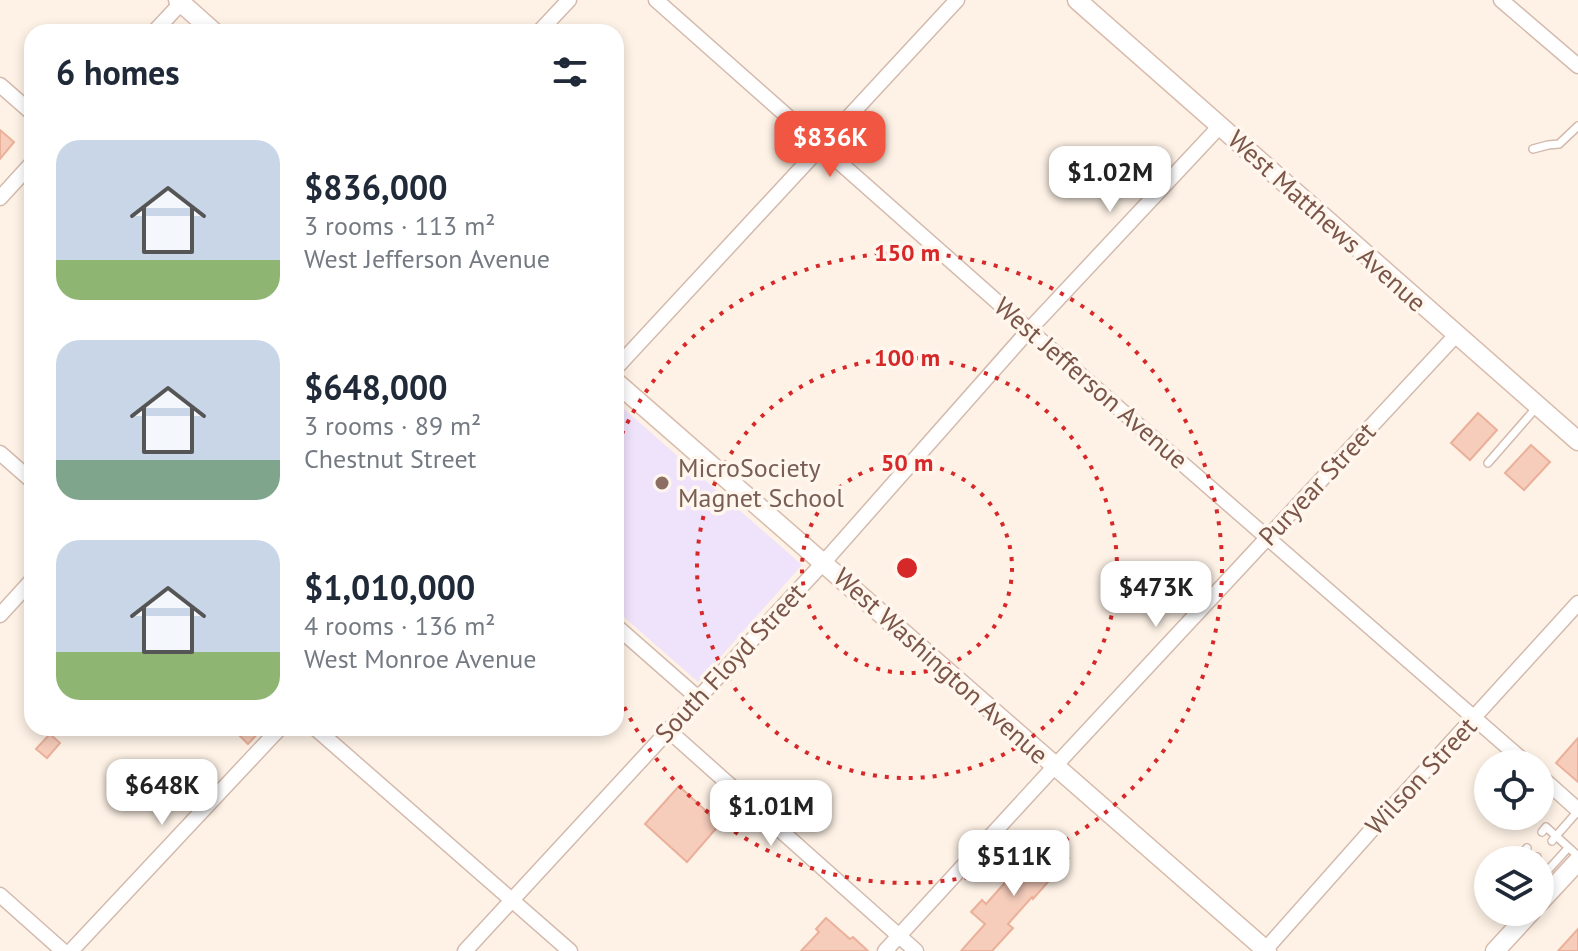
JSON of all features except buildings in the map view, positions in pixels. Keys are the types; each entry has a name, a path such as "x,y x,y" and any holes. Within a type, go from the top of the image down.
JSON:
{"street":[{"path":"546,24 569,0"},
{"name":"West Jefferson Avenue","path":"656,0 1512,750"},
{"path":"624,359 957,0"},
{"name":"West Matthews Avenue","path":"1077,0 1578,441"},
{"path":"1501,0 1578,66"},
{"path":"161,24 181,1 205,24"},
{"path":"0,85 24,106"},
{"name":"South Floyd Street","path":"465,951 824,562 1029,330 1220,126"},
{"path":"0,198 24,172"},
{"name":"Puryear Street","path":"885,951 1456,335"},
{"name":"West Washington Avenue","path":"624,389 1266,950"},
{"path":"0,453 24,474"},
{"path":"0,615 24,589"},
{"name":"Wilson Street","path":"1266,950 1578,603"},
{"path":"624,633 698,698"},
{"path":"668,730 916,951"},
{"path":"71,951 273,736"},
{"path":"324,736 570,951"},
{"path":"1554,789 1578,810"},
{"path":"1554,878 1575,855"},
{"path":"0,895 63,951"},
{"path":"1495,951 1518,926"}],"lane":[{"path":"1533,149 1559,144 1578,126"},
{"path":"1488,463 1538,406"},
{"path":"1554,838 1578,810"},
{"path":"1542,832 1546,827 1575,855"}],"shaded area":[{"name":"MicroSociety Magnet School","path":"624,409 802,565 698,682 624,617"}],"place":[{"name":"MicroSociety Magnet School","path":"662,483"}]}
